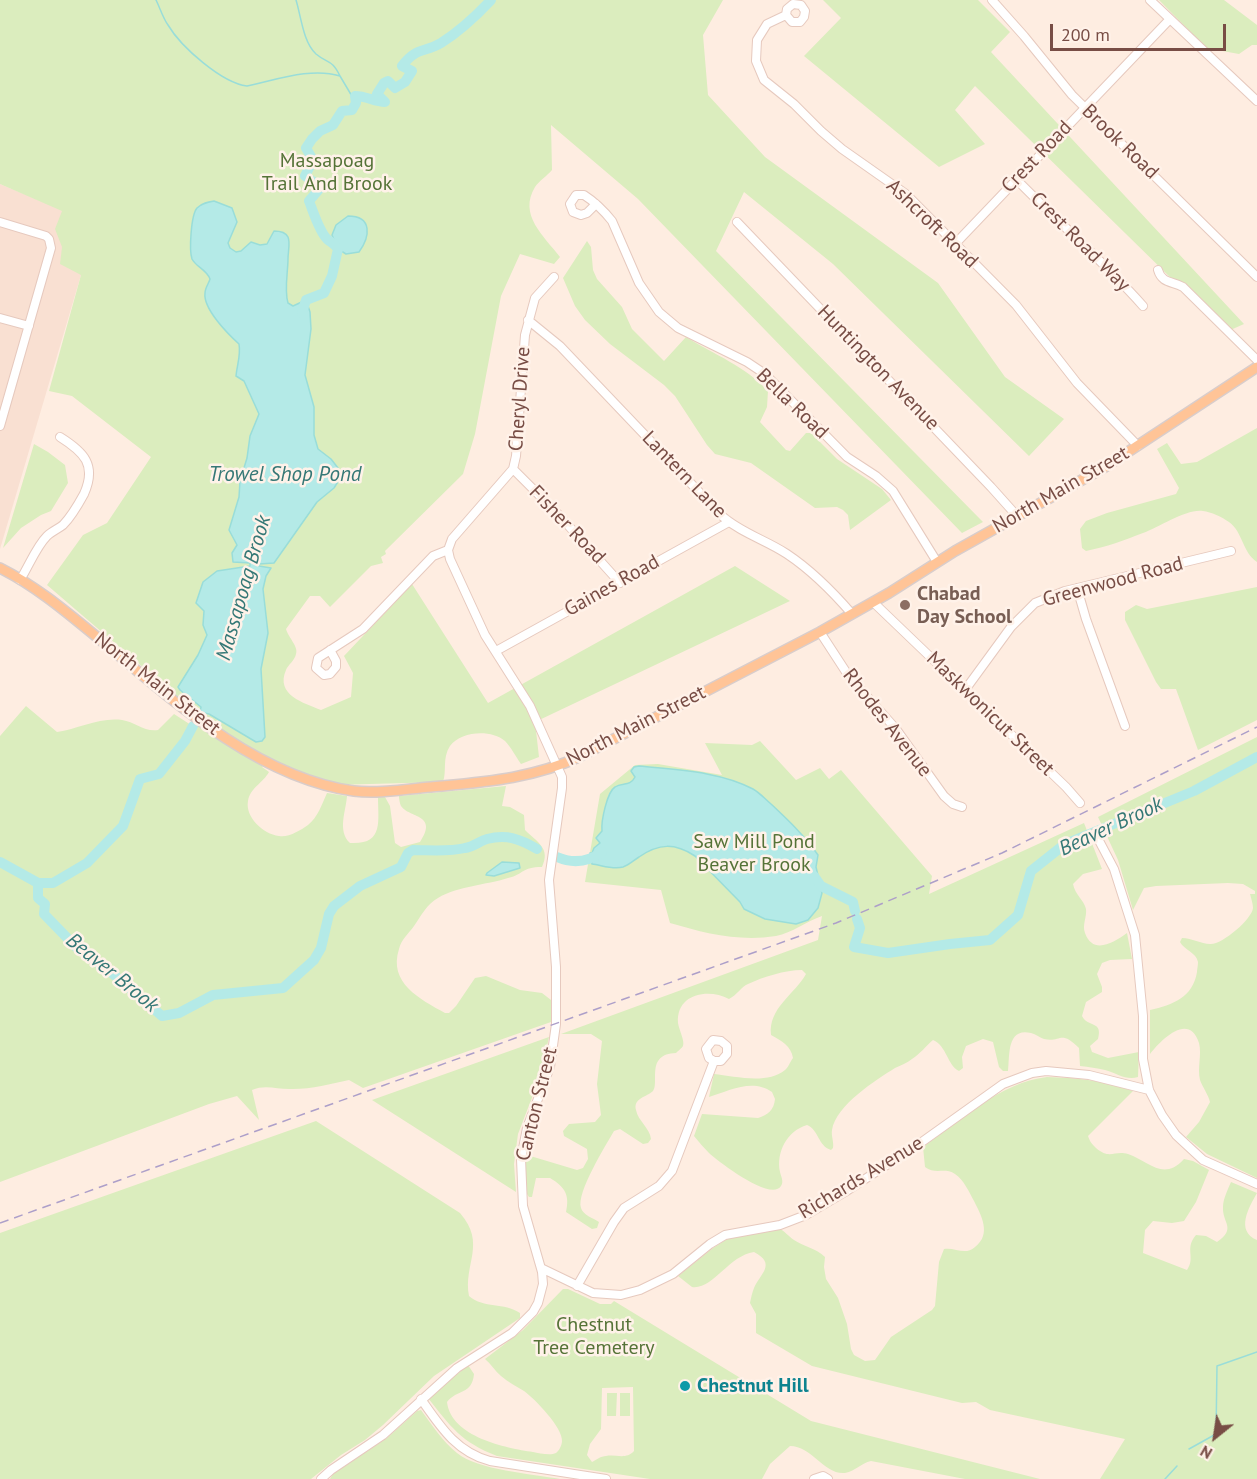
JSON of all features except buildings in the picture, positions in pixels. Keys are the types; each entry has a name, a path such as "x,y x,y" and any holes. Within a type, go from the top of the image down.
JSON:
{"main road":[{"name":"North Main Street","path":"0,568 60,607 166,694 222,735 280,769 304,779 353,790 381,792 466,785 526,776 558,766 636,728 820,632 1138,446 1257,367"}],"street":[{"name":"Brook Road","path":"992,0 1072,95 1257,277"},
{"path":"1150,0 1257,101"},
{"name":"Ashcroft Road","path":"786,15 771,21 760,34 755,54 760,74 830,139 899,188 1016,305 1081,388 1138,446"},
{"name":"Crest Road","path":"955,244 1170,19"},
{"name":"Crest Road Way","path":"1016,179 1099,258 1143,306"},
{"name":"Bella Road","path":"596,204 612,221 639,283 659,312 678,328 747,362 765,374 847,457 884,482 893,491 937,562"},
{"path":"0,222 46,236 51,244 51,254 0,426"},
{"name":"Huntington Avenue","path":"737,222 992,487 1017,516"},
{"path":"1158,270 1161,277 1168,283 1183,287 1257,360"},
{"name":"Cheryl Drive","path":"448,550 457,533 513,469 516,456 522,349 528,320 535,298 554,277"},
{"path":"0,318 29,326"},
{"name":"Lantern Lane","path":"528,320 560,346 729,522 786,553 822,583 852,614"},
{"path":"20,580 48,536 73,513 88,484 90,469 84,456 60,437"},
{"name":"Fisher Road","path":"513,469 558,514 620,583"},
{"name":"Gaines Road","path":"496,651 729,522"},
{"path":"330,650 363,629 433,556 448,550 485,635 527,699 558,766"},
{"name":"Greenwood Road","path":"965,690 1011,627 1027,609 1044,598 1231,551"},
{"path":"1077,588 1125,726"},
{"name":"Maskwonicut Street","path":"873,602 1080,804"},
{"name":"Rhodes Avenue","path":"820,632 848,675 896,729 944,796 953,804 962,807"},
{"name":"Canton Street","path":"321,1479 383,1435 457,1368 512,1333 533,1312 538,1303 543,1284 541,1268 523,1206 520,1159 527,1128 550,1067 556,1024 556,967 549,880 562,788 562,777 558,766"},
{"path":"1095,833 1114,869 1135,935 1143,1016 1143,1059 1149,1090 1176,1135 1203,1160 1257,1184"},
{"path":"577,1286 614,1221 624,1208 659,1186 672,1170 714,1061"},
{"name":"Richards Avenue","path":"541,1268 593,1293 621,1295 640,1290 668,1277 725,1235 780,1225 806,1215 919,1144 1003,1084 1020,1077 1046,1071 1089,1075 1149,1090"},
{"path":"421,1399 450,1439 472,1455 493,1462 606,1479"},
{"path":"814,1479 823,1476 828,1479"}],"shaded area":[{"path":"0,184 100,226 81,275 0,549"}],"green space":[{"name":"Massapoag Trail And Brook","path":"0,0 723,0 703,35 708,95 765,157 938,283 1005,377 1064,419 1029,456 833,264 744,192 716,251 983,522 962,533 638,199 551,125 552,170 535,187 529,207 535,225 560,257 554,264 520,254 501,296 475,434 463,474 385,551 386,554 381,557 383,563 371,566 330,607 320,596 310,596 286,629 297,651 286,670 284,686 293,697 321,710 351,697 353,673 344,656 412,584 488,703 735,566 790,601 535,722 539,757 521,764 505,741 492,735 476,733 461,737 450,746 446,755 443,782 333,785 269,759 262,767 269,772 249,796 248,807 252,819 267,832 286,836 305,827 317,814 327,793 347,796 343,821 344,833 350,843 361,843 374,836 378,823 378,797 385,797 390,806 395,843 401,847 420,842 426,826 421,818 401,806 399,796 506,786 502,806 510,807 524,815 525,830 544,850 542,867 526,869 513,876 454,891 434,901 424,910 401,943 397,961 398,971 408,988 445,1013 449,1013 456,1006 475,978 486,976 520,990 542,993 551,1000 551,1022 363,1088 349,1080 307,1088 257,1088 252,1090 259,1120 237,1096 209,1104 0,1182 0,736 26,706 57,732 114,720 127,721 148,730 158,730 174,714 191,725 198,710 181,700 47,585 83,535 107,523 151,457 72,396 49,391 81,275 60,264 62,247 55,229 62,211 0,184","holes":["502,862 517,863 514,870 489,876 487,873"]},
{"path":"823,0 978,0 1010,32 991,52 1244,324 1226,332 975,86 955,110 985,144 939,167 804,56 841,18"},
{"path":"1159,0 1224,0 1257,25 1257,45 1252,45 1239,54 1206,48"},
{"path":"587,241 591,247 593,270 597,279 622,307 632,329 664,361 686,337 740,368 768,391 767,407 760,422 786,450 790,451 806,433 811,433 837,459 882,489 891,500 850,530 848,515 843,510 837,507 815,508 751,463 715,454 675,396 610,344 585,320 575,306 563,278"},
{"path":"1257,428 1257,562 1248,553 1234,526 1220,517 1203,511 1190,512 1143,533 1108,545 1086,551 1082,548 1080,529 1086,521 1176,494 1179,488 1157,449 1167,443 1181,464 1197,462"},
{"path":"34,444 65,465 68,483 51,511 21,528 3,548"},
{"path":"1257,587 1257,720 1198,750 1176,689 1161,689 1156,682 1125,620 1125,612 1136,605 1147,609"},
{"path":"1257,737 1257,1178 1207,1154 1186,1137 1199,1122 1210,1102 1200,1080 1200,1048 1194,1034 1189,1029 1175,1032 1160,1042 1150,1054 1150,1010 1181,999 1195,981 1198,962 1180,942 1182,938 1210,944 1229,936 1251,913 1253,906 1250,894 1255,894 1255,891 1243,884 1228,883 1156,886 1144,888 1133,910 1118,860 1098,817"},
{"name":"Saw Mill Pond Beaver Brook","path":"760,741 796,780 820,768 829,779 841,770 932,876 929,894 1084,823 1102,869 1083,874 1073,884 1086,909 1085,933 1093,944 1104,945 1127,933 1132,959 1110,960 1102,963 1097,974 1102,992 1086,1002 1082,1016 1098,1029 1098,1039 1090,1046 1092,1052 1108,1058 1139,1052 1138,1077 1126,1077 1105,1070 1080,1066 1079,1048 1068,1039 1050,1040 1023,1032 1017,1034 1011,1044 1008,1071 1003,1071 999,1067 993,1042 983,1039 966,1046 962,1057 963,1068 959,1071 938,1043 933,1040 915,1057 858,1094 841,1111 832,1130 833,1148 831,1150 823,1145 814,1130 807,1125 794,1132 784,1143 780,1157 781,1186 775,1190 767,1189 745,1179 723,1164 709,1153 694,1136 702,1114 758,1118 768,1114 772,1109 775,1099 772,1092 757,1086 740,1087 709,1097 714,1074 760,1078 778,1075 786,1069 793,1058 792,1054 785,1044 771,1035 771,1025 778,1009 806,974 802,970 795,970 767,976 746,985 729,999 712,994 695,996 682,1005 679,1013 678,1023 683,1046 676,1053 660,1058 657,1063 653,1091 641,1098 636,1106 637,1114 649,1131 651,1139 648,1143 643,1144 620,1129 614,1131 587,1181 581,1208 599,1222 597,1228 592,1229 566,1212 567,1196 550,1178 536,1178 532,1197 526,1193 524,1182 527,1155 577,1170 583,1168 588,1159 587,1149 564,1136 563,1131 569,1124 595,1122 601,1115 597,1084 602,1041 591,1034 561,1034 818,940 822,916 776,936 749,938 722,936 670,923 661,890 585,882 600,794 635,765 658,764 722,775 705,743 752,745"},
{"path":"549,1037 540,1077 518,1134 514,1164 516,1192 372,1100"},
{"path":"1047,1077 1090,1080 1133,1091 1088,1136 1092,1144 1101,1152 1128,1154 1156,1168 1163,1169 1176,1166 1184,1159 1209,1170 1196,1202 1184,1221 1172,1223 1153,1221 1145,1230 1143,1253 1187,1270 1191,1261 1191,1245 1196,1235 1206,1236 1217,1242 1226,1233 1227,1225 1223,1204 1231,1182 1257,1193 1245,1225 1250,1236 1257,1240 1257,1479 1100,1479 1125,1439 990,1410 976,1402 962,1403 812,1366 756,1333 756,1314 750,1303 754,1288 766,1265 761,1256 754,1252 736,1260 700,1287 692,1287 678,1276 732,1236 778,1228 825,1257 826,1279 838,1298 847,1324 851,1349 854,1355 865,1361 875,1360 891,1337 935,1306 939,1262 944,1249 971,1250 983,1236 982,1218 964,1183 951,1172 925,1167 923,1147 981,1104 1013,1087"},
{"path":"316,1121 460,1213 468,1224 473,1244 468,1285 469,1296 481,1303 514,1310 520,1313 520,1318 434,1376 383,1425 311,1479 0,1479 0,1233"},
{"name":"Chestnut Tree Cemetery","path":"563,1289 568,1289 600,1304 611,1304 614,1301 811,1421 1040,1479 965,1479 871,1461 845,1473 831,1470 805,1450 790,1446 770,1464 762,1479 650,1479 497,1456 465,1439 428,1398 468,1365 474,1374 473,1381 467,1389 447,1402 458,1424 481,1439 495,1444 541,1454 556,1453 562,1441 553,1422 529,1395 501,1376 485,1359 523,1330","holes":["633,1387 634,1451 624,1456 602,1457 592,1462 587,1455 590,1444 601,1429 602,1388"]},
{"path":"607,1393 617,1393 616,1416 607,1416"},
{"path":"620,1393 630,1393 630,1416 620,1416"},
{"path":"421,1410 447,1444 466,1459 491,1467 560,1479 330,1479 333,1474 387,1438"}],"water":[{"name":"Trowel Shop Pond","path":"214,201 232,208 237,222 228,243 230,248 236,252 241,251 251,242 260,245 267,244 274,231 288,236 286,287 288,303 293,306 306,300 310,312 311,329 305,375 314,407 314,435 318,449 338,468 339,480 334,488 317,502 274,563 259,564 259,566 271,568 266,576 263,589 268,633 261,669 265,737 262,741 256,742 209,714 200,712 201,707 178,687 198,655 207,635 203,625 204,611 196,603 203,582 217,571 250,566 250,563 233,562 232,553 237,545 229,530 239,497 240,481 247,458 250,436 259,414 244,381 236,376 239,344 212,314 205,299 210,279 194,262 191,255 191,233 195,212 201,205"},
{"path":"348,216 362,220 367,228 367,234 359,252 346,254 338,249 332,235 336,225"},
{"path":"634,767 682,770 726,778 753,789 762,796 808,841 818,855 816,867 822,893 818,908 808,920 796,924 765,919 744,909 740,902 695,856 674,847 653,849 619,868 592,864 590,853 600,843 596,838 602,831 609,795 615,787 633,780 635,777 631,771"},
{"path":"502,862 519,863 520,868 494,876 486,875 487,873"}],"waterway":[{"path":"156,0 166,22 182,43 203,63 226,78 247,86 294,75 317,73 340,76 356,103"},
{"path":"296,0 308,43 316,54 332,64 340,76"},
{"name":"Massapoag Brook","path":"302,313 306,300 324,293 332,276 338,249 321,231 309,201 321,187 305,176 313,160 306,148 320,131 333,125 342,111 352,110 356,103 355,96 385,102 377,94 388,81 395,88 405,82 412,71 402,66 407,60 416,53 448,38 468,23 491,0"},
{"name":"Massapoag Brook","path":"0,862 38,883 53,883 87,863 123,826 140,779 159,774 185,741 193,726"},
{"name":"Beaver Brook","path":"857,919 860,928 854,947 888,953 990,940 1018,915 1031,871 1065,844 1194,791 1257,757"},
{"name":"Beaver Brook","path":"38,883 38,898 45,904 44,914 76,947 113,974 162,1016 179,1013 213,995 283,988 314,960 321,948 329,914 334,906 360,886 401,867 408,853 413,850 459,849 487,839 501,837 519,840 537,849"},
{"name":"Beaver Brook","path":"557,857 569,861 580,861 602,852"},
{"name":"Beaver Brook","path":"814,876 821,886 853,902 855,911"},
{"path":"1189,1449 1216,1434 1217,1366 1257,1352"},
{"path":"1165,1479 1177,1466"}],"railway":[{"path":"0,1223 836,923 1002,853 1257,727"}],"place":[{"name":"Chabad Day School","path":"905,605"},
{"name":"Chestnut Hill","path":"685,1386"}]}
